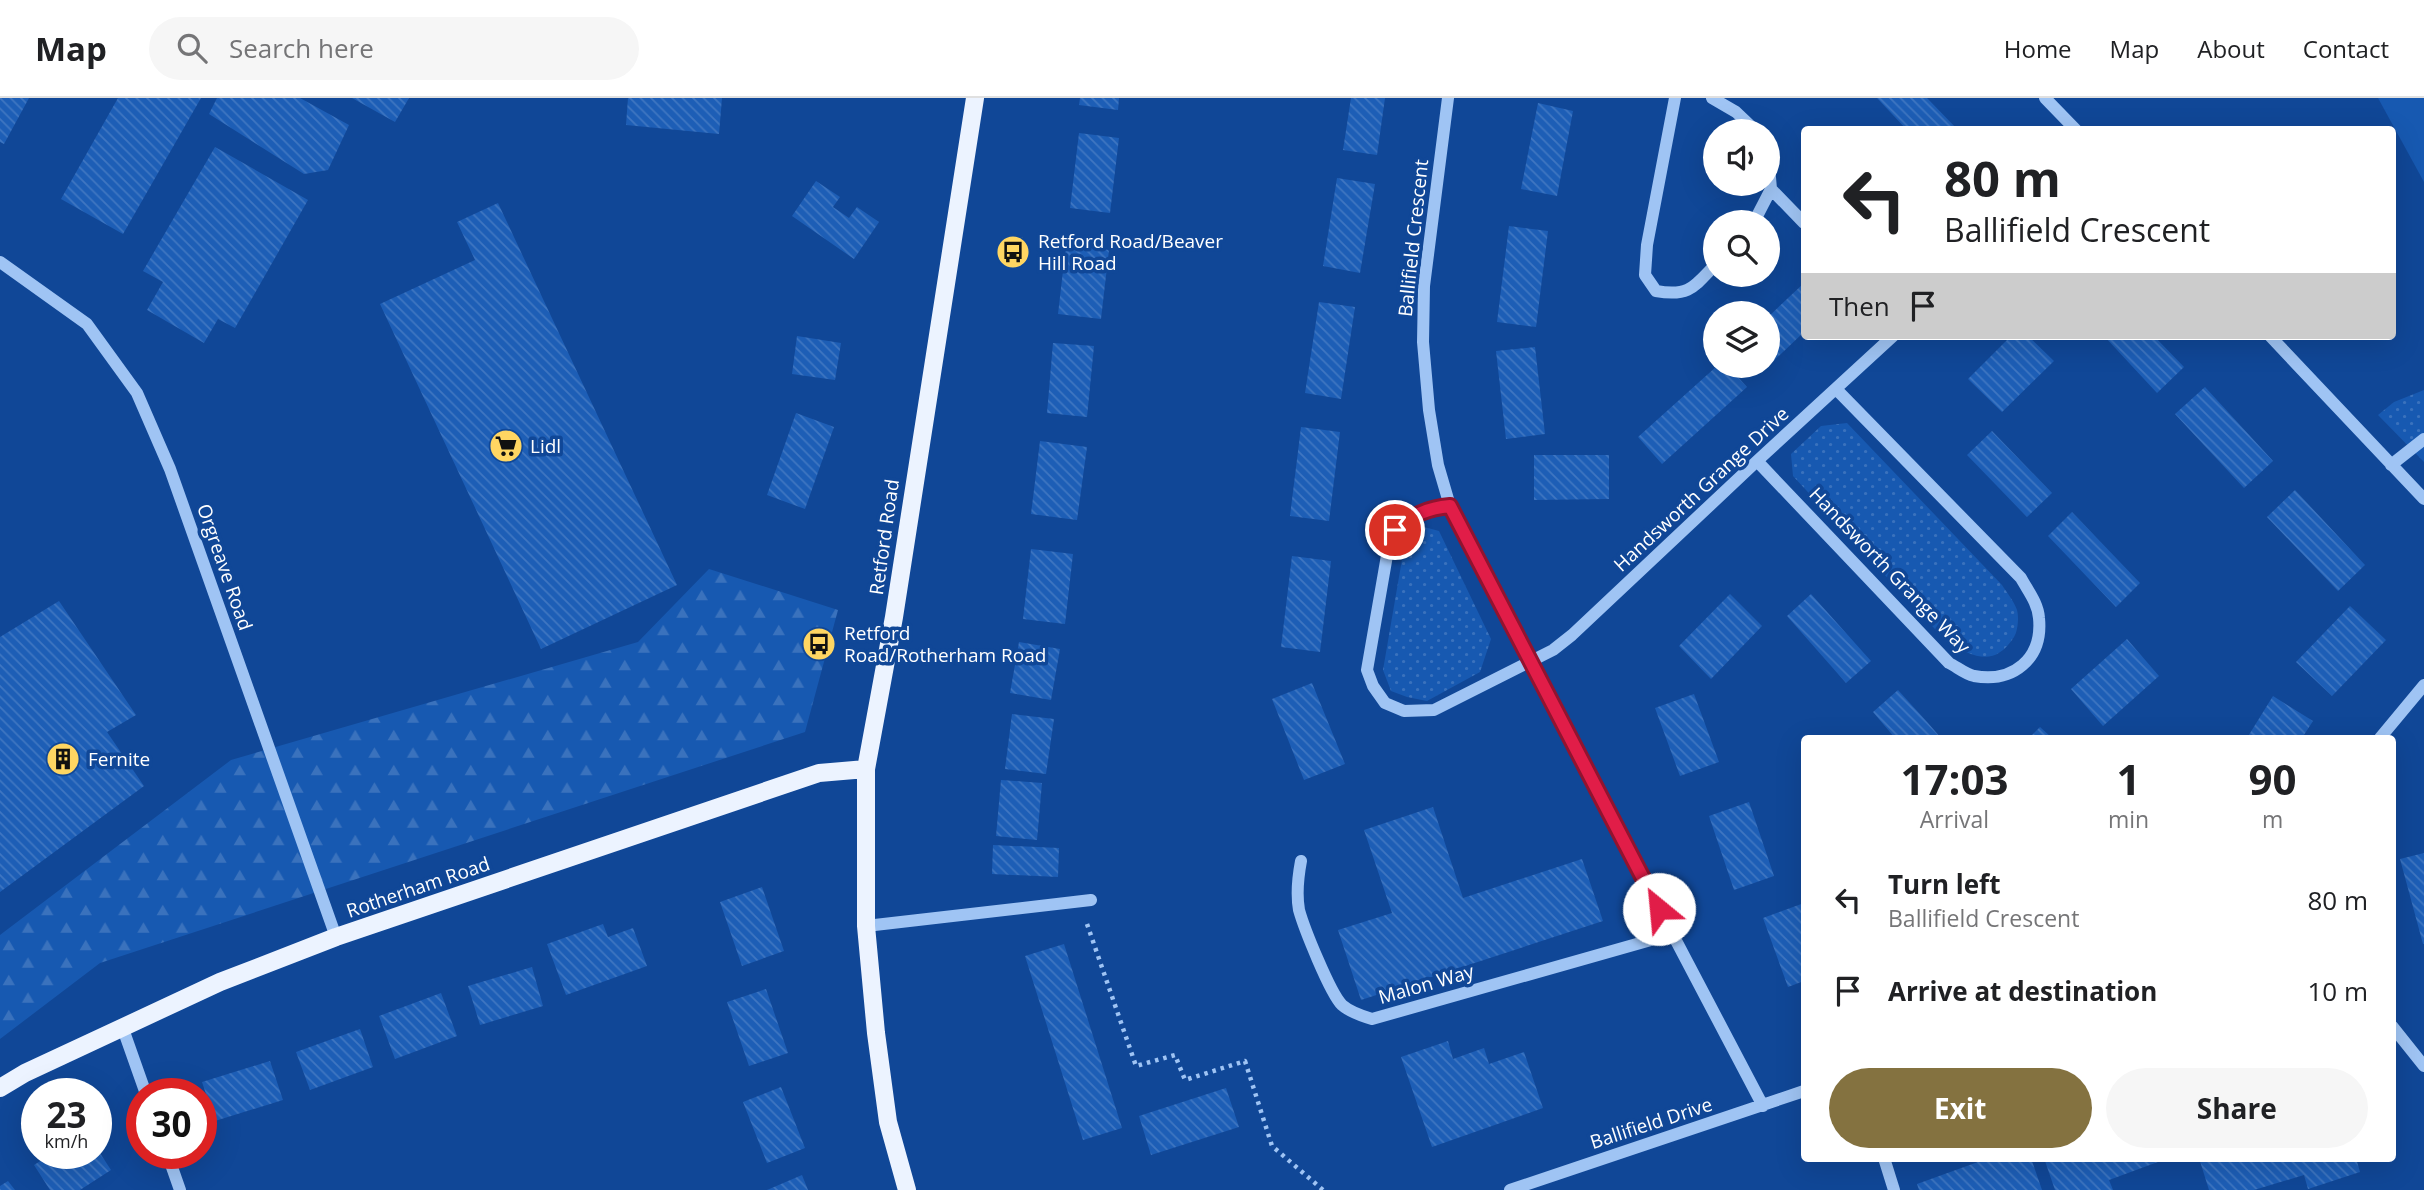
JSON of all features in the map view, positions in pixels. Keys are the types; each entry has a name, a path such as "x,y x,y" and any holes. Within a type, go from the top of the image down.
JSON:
{"main road":[{"name":"Retford Road","path":"907,1190 888,1122 876,1033 866,926 866,769 894,617 975,98"},
{"name":"Rotherham Road","path":"0,1088 24,1073 122,1026 220,982 336,937 819,773 866,769"}],"street":[{"name":"Ballifield Crescent","path":"1448,98 1424,286 1423,342 1429,410 1438,465 1450,506 1763,1106"},
{"path":"1675,98 1647,245 1645,275 1656,291 1673,294 1692,289 1703,278"},
{"path":"1712,98 1743,119"},
{"path":"2045,98 2072,126"},
{"path":"1778,196 1801,220"},
{"name":"Orgreave Road","path":"0,262 87,324 137,393 170,469 336,937"},
{"name":"Handsworth Grange Drive","path":"1529,661 1553,650 1572,635 1889,340"},
{"path":"2274,340 2424,499"},
{"name":"Handsworth Grange Way","path":"1757,461 1949,663 1971,675 1996,677 2016,670 2031,659 2039,640 2039,617 2034,599 2021,578 1836,389"},
{"path":"2391,465 2424,439"},
{"path":"1450,506 1434,508 1410,517 1395,530 1389,544 1367,670 1373,687 1385,703 1404,711 1434,710 1529,661"},
{"path":"2382,735 2424,685"},
{"name":"Malon Way","path":"1301,861 1297,883 1300,911 1328,983 1342,1005 1372,1019 1672,934"},
{"path":"866,926 1085,901"},
{"path":"122,1026 140,1078"},
{"path":"2396,1031 2424,1066"},
{"name":"Ballifield Drive","path":"1510,1190 1801,1092"},
{"path":"1885,1162 1894,1190"},
{"path":"173,1169 180,1190"}],"path":[{"path":"1085,901 1136,1066 1175,1055 1185,1080 1245,1061 1272,1146 1323,1190"}],"green space":[{"path":"2378,98 2424,98 2424,182 2396,131 2396,126 2393,126"},
{"path":"2424,390 2424,462 2378,415 2394,402"},
{"path":"1847,423 2002,585 2010,597 2017,610 2017,628 2014,637 1999,653 1983,657 1947,642 1793,476 1791,454 1821,426"},
{"path":"1424,527 1439,531 1491,639 1480,672 1427,701 1391,691 1383,670 1405,542"},
{"path":"709,569 838,610 805,732 100,963 0,1039 0,935 231,760 638,642"}],"building":[{"path":"0,98 29,98 4,144 0,142"},
{"path":"118,98 201,98 123,234 61,199"},
{"path":"217,98 300,98 349,125 328,170 304,174 209,114"},
{"path":"352,98 409,98 395,122"},
{"path":"628,98 722,98 719,134 626,125"},
{"path":"1080,98 1119,98 1118,110 1079,105"},
{"path":"1351,98 1385,98 1377,155 1343,150"},
{"path":"1877,98 1927,98 1954,126 1903,126"},
{"path":"1538,103 1573,111 1557,196 1521,189"},
{"path":"1079,133 1119,138 1110,213 1070,208"},
{"path":"215,147 308,200 235,328 218,319 204,343 147,310 163,282 143,271"},
{"path":"1337,178 1375,184 1360,273 1323,266"},
{"path":"816,181 840,197 833,207 849,218 857,207 879,222 854,259 792,216"},
{"path":"498,203 677,585 541,649 380,304 475,260 457,222"},
{"path":"1509,226 1548,231 1536,327 1497,322"},
{"path":"1066,245 1109,250 1101,319 1058,314"},
{"path":"1801,286 1801,335 1780,355 1780,306"},
{"path":"1319,302 1355,307 1341,399 1305,393"},
{"path":"797,336 841,343 835,380 792,374"},
{"path":"2007,340 2032,340 2054,361 2002,412 1968,379"},
{"path":"2108,340 2158,340 2184,367 2157,393"},
{"path":"1053,343 1094,346 1087,417 1047,413"},
{"path":"1535,347 1545,434 1506,439 1496,351"},
{"path":"1704,378 1739,378 1747,387 1662,464 1638,437"},
{"path":"2205,387 2273,461 2244,488 2175,414"},
{"path":"796,413 834,427 805,509 767,495"},
{"path":"1301,427 1340,432 1329,521 1290,516"},
{"path":"1992,431 2052,493 2027,517 1967,455"},
{"path":"1040,441 1087,447 1077,520 1031,514"},
{"path":"1534,455 1609,455 1609,499 1534,500"},
{"path":"2295,490 2365,565 2338,591 2267,517"},
{"path":"2072,512 2140,583 2116,607 2048,536"},
{"path":"1031,549 1073,554 1065,624 1023,619"},
{"path":"1292,556 1331,561 1320,652 1281,647"},
{"path":"1730,594 1762,626 1711,679 1679,646"},
{"path":"1811,594 1871,661 1846,683 1787,616"},
{"name":"Fernite","path":"59,601 136,715 107,732 144,786 0,892 0,637"},
{"path":"2350,606 2386,640 2332,696 2296,662"},
{"path":"2127,639 2159,676 2103,726 2071,689"},
{"path":"1019,642 1060,649 1051,700 1010,693"},
{"path":"1312,683 1345,764 1304,780 1272,699"},
{"path":"1898,690 1938,735 1892,735 1873,712"},
{"path":"1694,694 1719,762 1680,776 1655,708"},
{"path":"2273,696 2313,721 2304,735 2249,735"},
{"path":"1012,714 1054,719 1046,774 1005,769"},
{"path":"2040,727 2049,735 2032,735"},
{"path":"1001,780 1042,783 1037,840 996,836"},
{"path":"1749,802 1774,876 1734,890 1709,816"},
{"path":"1433,807 1463,898 1582,859 1603,921 1361,1000 1338,930 1392,913 1364,830"},
{"path":"993,845 1059,848 1058,877 992,874"},
{"path":"2424,853 2424,944 2423,944 2400,859"},
{"path":"762,887 784,951 742,966 720,902"},
{"path":"1801,904 1801,982 1788,987 1763,918"},
{"path":"603,924 608,937 633,928 647,966 566,995 547,944"},
{"path":"1064,944 1122,1128 1083,1140 1025,956"},
{"path":"532,967 543,1006 480,1025 468,986"},
{"path":"766,989 788,1053 749,1066 727,1002"},
{"path":"441,993 457,1036 395,1059 379,1016"},
{"path":"360,1029 373,1067 310,1090 296,1052"},
{"path":"1448,1041 1453,1059 1484,1048 1489,1064 1524,1052 1543,1108 1432,1147 1401,1057"},
{"path":"270,1061 283,1100 217,1120 215,1078"},
{"path":"781,1087 805,1148 767,1163 743,1102"},
{"path":"1226,1088 1239,1127 1151,1155 1139,1116"},
{"path":"1978,1162 2032,1162 2042,1190 1919,1190 1917,1184"},
{"path":"2045,1162 2158,1162 2109,1180 2113,1190 2055,1190"},
{"path":"2200,1162 2357,1162 2360,1172 2308,1189 2304,1175 2254,1190 2209,1190"},
{"path":"37,1169 111,1170 80,1190 50,1190"},
{"path":"802,1175 808,1190 767,1190"},
{"path":"8,1181 15,1190 0,1190 0,1186"}],"place":[{"name":"Retford Road/Beaver Hill Road","path":"1013,252"},
{"name":"Lidl","path":"506,446"},
{"name":"Retford Road/Rotherham Road","path":"819,644"},
{"name":"Fernite","path":"63,759"}],"route":[{"path":"1395,530 1410,517 1434,508 1450,506 1659,909"}]}
